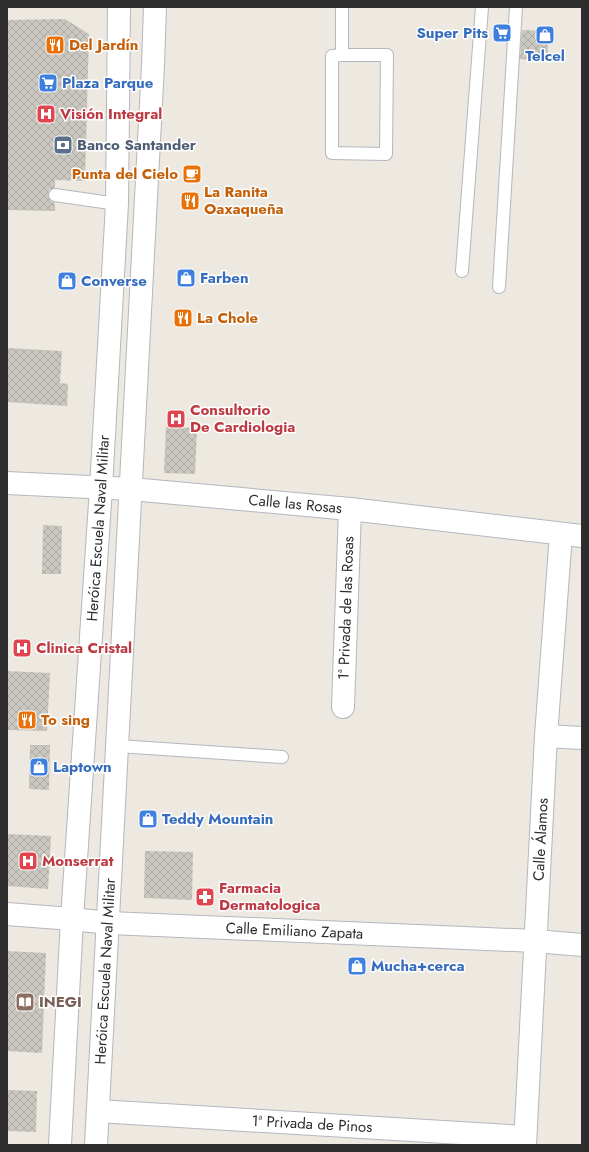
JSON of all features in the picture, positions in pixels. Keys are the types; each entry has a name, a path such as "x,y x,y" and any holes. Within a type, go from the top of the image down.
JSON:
{"street":[{"name":"Heróica Escuela Naval Militar","path":"60,1145 72,919 101,488 117,199 119,7"},
{"name":"Heróica Escuela Naval Militar","path":"96,1145 118,746 155,7"},
{"name":"Calle las Rosas","path":"7,483 101,488 131,488 350,509 582,536"},
{"name":"1ª Privada de las Rosas","path":"343,707 350,509"},
{"name":"Calle Álamos","path":"525,1141 546,736 561,534"},
{"path":"546,736 582,738"},
{"name":"Calle Emiliano Zapata","path":"7,914 108,923 536,941 582,945"},
{"name":"1ª Privada de Pinos","path":"98,1111 525,1141"}],"lane":[{"path":"342,7 342,55"},
{"path":"462,271 482,7"},
{"path":"500,288 516,7"},
{"path":"387,54 386,154 332,153 332,56 342,55 387,54"},
{"path":"118,746 282,757"}],"building":[{"name":"Plaza Parque","path":"65,19 89,34 85,181 55,180 55,188 49,190 48,194 50,201 55,203 55,211 7,210 7,20"},
{"path":"522,30 549,31 547,61 520,59"},
{"path":"7,348 62,351 60,383 68,384 67,406 7,402"},
{"path":"166,427 197,428 195,474 164,473"},
{"path":"43,525 62,526 61,574 42,574"},
{"path":"7,671 50,673 47,731 7,730"},
{"name":"Laptown","path":"30,745 50,745 49,790 29,789"},
{"name":"Monserrat","path":"7,834 51,836 48,889 7,886"},
{"path":"145,851 193,852 192,900 144,898"},
{"name":"INEGI","path":"7,951 46,953 42,1053 7,1051"},
{"path":"7,1090 37,1091 36,1132 7,1131"}],"place":[{"name":"Super Pits","path":"502,33"},
{"name":"Telcel","path":"545,35"},
{"name":"Del Jardín","path":"55,45"},
{"name":"Plaza Parque","path":"48,83"},
{"name":"Visión Integral","path":"46,114"},
{"name":"Banco Santander","path":"63,145"},
{"name":"Punta del Cielo","path":"192,174"},
{"name":"La Ranita Oaxaqueña","path":"190,201"},
{"name":"Farben","path":"186,278"},
{"name":"Converse","path":"67,281"},
{"name":"La Chole","path":"183,318"},
{"name":"Consultorio De Cardiologia","path":"176,419"},
{"name":"Clinica Cristal","path":"22,648"},
{"name":"To sing","path":"27,720"},
{"name":"Laptown","path":"39,767"},
{"name":"Teddy Mountain","path":"148,819"},
{"name":"Monserrat","path":"28,861"},
{"name":"Farmacia Dermatologica","path":"205,897"},
{"name":"Mucha+cerca","path":"357,966"},
{"name":"INEGI","path":"25,1002"}]}
